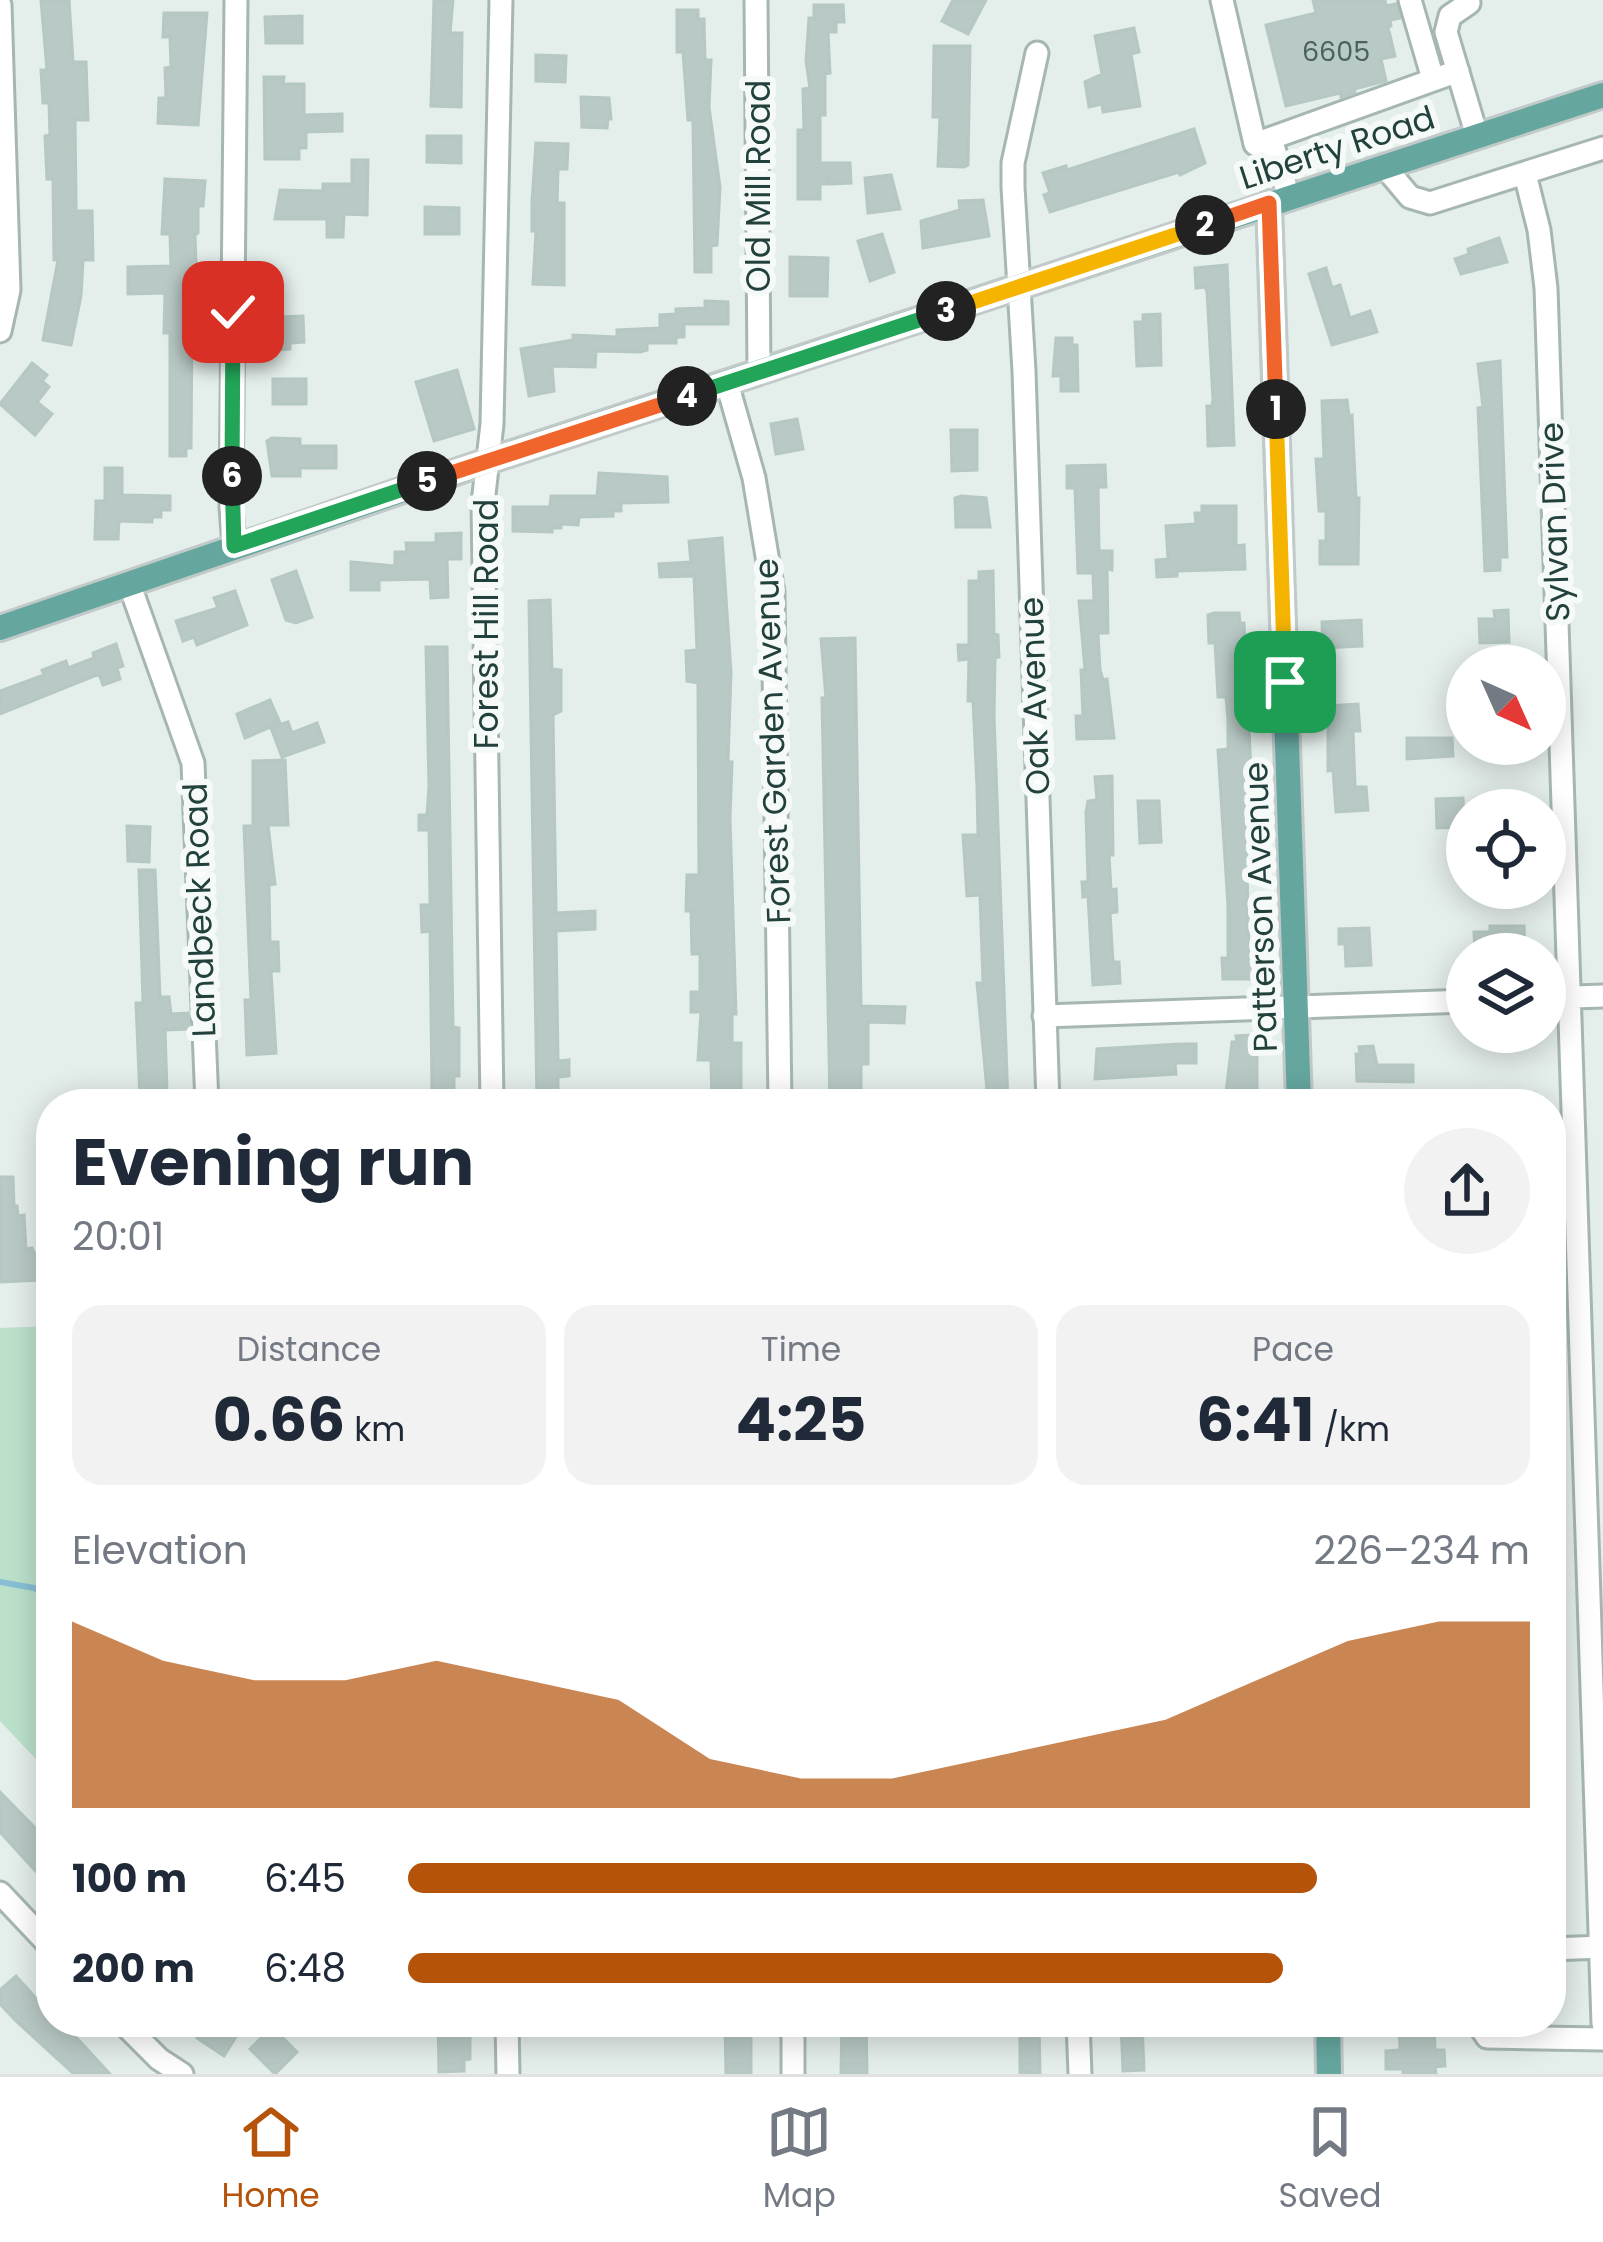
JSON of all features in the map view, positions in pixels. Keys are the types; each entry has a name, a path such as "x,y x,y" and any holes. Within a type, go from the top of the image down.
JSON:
{"main road":[{"name":"Liberty Road","path":"0,628 488,461 1603,94"},
{"name":"Patterson Avenue","path":"1279,200 1299,1089"},
{"path":"1328,2037 1329,2074"}],"street":[{"path":"234,546 236,0"},
{"name":"Forest Hill Road","path":"492,1089 483,503 501,0"},
{"name":"Old Mill Road","path":"756,0 759,372"},
{"path":"1222,0 1240,78 1279,200"},
{"path":"1410,0 1433,80"},
{"path":"1469,3 1450,16 1446,32 1477,136"},
{"path":"0,5 9,290 0,331"},
{"name":"Oak Avenue","path":"1037,53 1013,163 1047,1089"},
{"path":"1263,142 1458,71"},
{"path":"1384,166 1410,197 1430,203 1603,148"},
{"name":"Sylvan Drive","path":"1525,175 1539,230 1546,288 1603,2024"},
{"name":"Forest Garden Avenue","path":"727,383 754,478 772,592 780,1089"},
{"name":"Landbeck Road","path":"129,583 193,763 206,1089"},
{"path":"1566,997 1603,996"},
{"path":"1044,1016 1446,1002"},
{"path":"0,1893 36,1931"},
{"path":"1566,1948 1602,1947"},
{"path":"1566,2036 1603,2039"},
{"path":"137,2037 159,2060 182,2074"},
{"path":"507,2037 508,2074"},
{"path":"793,2037 794,2074"},
{"path":"1079,2037 1080,2074"}],"green space":[{"path":"36,1327 36,1759 0,1721 0,1328"}],"building":[{"path":"41,0 69,0 73,62 86,62 88,120 75,120 76,211 92,211 93,260 83,260 71,345 43,340 58,260 54,260 53,179 47,179 49,103 43,103 41,70 47,70"},
{"path":"434,0 453,0 450,33 462,33 461,107 431,106"},
{"path":"953,0 986,0 968,34 942,21"},
{"path":"1313,0 1396,4 1400,18 1390,20 1388,27 1395,56 1381,59 1386,81 1341,97 1340,93 1286,106 1266,25 1316,13"},
{"path":"814,5 843,5 844,22 836,22 836,32 828,32 830,73 825,74 825,115 820,115 820,163 850,163 851,183 831,184 828,177 828,184 820,184 820,199 798,199 798,130 804,130 803,89 810,88 806,61"},
{"path":"677,10 698,10 698,19 704,19 705,60 711,60 709,107 720,187 711,272 695,272 693,120 688,120 683,52 677,52"},
{"path":"164,13 207,13 198,125 158,123 159,98 166,98 165,68 171,67 170,37 163,37"},
{"path":"302,16 302,43 266,43 265,17"},
{"path":"1134,28 1139,52 1131,54 1140,106 1103,112 1102,104 1089,107 1085,82 1102,74 1095,36"},
{"path":"934,46 970,46 968,165 964,167 938,166 940,117 933,117"},
{"path":"536,55 566,56 565,82 536,81"},
{"path":"264,77 284,77 283,84 304,84 304,115 342,114 342,131 306,132 306,148 299,148 299,159 265,159"},
{"path":"581,97 609,98 607,128 582,127"},
{"path":"1194,129 1205,163 1180,175 1050,212 1043,173 1066,166 1067,170"},
{"path":"427,136 461,136 461,163 427,162"},
{"path":"536,143 568,144 567,169 558,169 557,203 564,203 564,285 533,284"},
{"path":"352,160 368,160 367,215 344,214 343,237 327,237 327,219 275,219 280,190 323,191 323,184 352,184"},
{"path":"891,175 900,209 868,213 865,178"},
{"path":"165,179 205,181 195,235 198,320 192,323 191,448 186,448 186,456 170,456 170,333 164,333 165,293 128,294 128,267 171,266 170,234 162,234"},
{"path":"983,200 989,236 923,248 921,221 960,210 959,201"},
{"path":"425,207 459,208 459,234 425,234"},
{"path":"882,234 894,272 870,281 858,241"},
{"path":"1499,238 1507,262 1461,274 1455,259"},
{"path":"790,257 828,258 827,296 790,296"},
{"path":"1227,265 1234,445 1208,446 1207,406 1212,406 1213,399 1207,292 1205,287 1196,288 1195,268"},
{"path":"1326,268 1332,288 1340,285 1350,318 1370,311 1377,332 1332,345 1309,274"},
{"path":"705,301 728,302 728,324 684,324 684,337 676,337 676,343 647,343 647,350 640,352 596,351 595,367 552,366 554,391 529,396 521,349 573,340 573,335 617,337 617,330 660,328 660,315 705,308"},
{"path":"1160,314 1161,365 1137,366 1135,322 1143,322 1143,315"},
{"path":"303,316 304,342 276,350 275,328 280,328 280,317"},
{"path":"1056,338 1072,338 1072,345 1077,345 1078,391 1061,391 1061,376 1053,376"},
{"path":"1500,361 1507,557 1500,557 1500,570 1485,571 1478,364"},
{"path":"32,363 47,375 42,381 49,387 37,402 52,414 35,435 0,404"},
{"path":"457,370 474,429 434,441 416,382"},
{"path":"273,379 306,379 306,404 273,404"},
{"path":"1347,400 1359,498 1358,564 1320,564 1320,541 1326,541 1326,511 1319,511 1316,459 1324,459 1322,401"},
{"path":"797,419 803,449 776,454 771,424"},
{"path":"951,430 977,430 977,470 952,471"},
{"path":"300,439 300,446 336,446 336,468 300,468 300,476 272,476 267,441"},
{"path":"1105,465 1106,487 1098,487 1099,551 1112,551 1112,570 1107,569 1108,633 1098,633 1114,738 1077,739 1076,716 1083,716 1081,670 1085,670 1079,601 1094,601 1093,573 1078,573 1075,488 1067,488 1067,466"},
{"path":"105,468 122,468 122,495 170,496 170,510 161,510 161,517 152,517 152,522 119,521 118,539 95,539 96,501 105,501"},
{"path":"599,473 667,477 668,502 621,503 621,511 613,511 613,516 579,517 578,525 561,524 552,532 513,531 513,507 550,507 551,496 597,496"},
{"path":"955,498 986,498 990,527 956,527"},
{"path":"1202,506 1236,506 1236,546 1244,545 1245,569 1177,571 1177,576 1157,577 1156,560 1168,559 1166,526 1196,524 1195,513 1202,513"},
{"path":"461,533 461,559 447,559 448,597 431,598 430,579 379,580 379,590 351,590 351,562 395,566 395,552 407,552 406,543 436,543 436,534"},
{"path":"722,538 731,672 728,762 732,762 736,1014 732,1014 732,1043 741,1043 741,1089 712,1089 711,1060 698,1060 701,1012 691,1012 691,992 700,992 700,954 692,954 691,911 686,911 687,875 699,875 698,683 687,681 686,651 697,650 694,576 660,577 659,564 691,562 689,541"},
{"path":"296,571 312,617 296,623 286,620 272,580"},
{"path":"993,571 994,633 998,635 994,716 1007,1089 987,1089 977,983 983,983 980,895 967,896 963,835 978,835 977,787 973,701 968,701 969,659 959,660 958,645 969,645 969,581 979,581 979,572"},
{"path":"235,591 247,625 197,645 194,637 183,641 176,621 218,608 214,598"},
{"path":"550,600 552,669 561,670 561,711 553,715 556,913 595,911 595,929 556,931 558,1061 569,1060 569,1076 558,1077 558,1089 537,1089 529,601"},
{"path":"1508,610 1509,642 1480,643 1479,619 1495,619 1494,611"},
{"path":"1239,613 1244,623 1251,772 1245,773 1249,958 1257,960 1258,977 1251,979 1223,979 1228,906 1218,750 1228,749 1228,719 1226,697 1218,697 1215,643 1209,643 1208,615"},
{"path":"1361,620 1362,646 1323,648 1322,622"},
{"path":"855,638 861,1006 905,1007 904,1023 868,1022 868,1064 861,1064 861,1089 830,1089 822,698 826,698 821,639"},
{"path":"116,644 123,666 117,668 120,679 103,685 99,674 0,714 0,691 44,675 42,670 66,661 68,668 94,658 93,653"},
{"path":"426,647 447,647 453,1027 459,1028 459,1076 454,1076 454,1089 432,1089 430,931 422,932 421,905 430,905 429,830 419,830 419,815 427,815"},
{"path":"270,700 280,723 245,738 237,714"},
{"path":"1358,704 1360,731 1353,731 1355,787 1366,787 1368,810 1336,812 1333,770 1328,771 1328,706"},
{"path":"288,722 292,733 317,723 324,742 282,757 271,728"},
{"path":"1407,738 1446,738 1446,756 1407,759"},
{"path":"285,760 288,825 268,825 275,884 269,885 270,942 278,942 279,971 271,971 276,1053 247,1055 245,1000 251,1000 244,826 253,826 253,761"},
{"path":"1112,776 1113,855 1109,855 1117,912 1110,913 1113,962 1119,962 1120,983 1093,985 1088,896 1083,897 1082,882 1088,882 1086,812 1088,801 1097,800 1095,777"},
{"path":"1436,799 1446,799 1446,828 1437,828"},
{"path":"1138,801 1159,801 1161,842 1140,843"},
{"path":"127,826 150,827 149,862 128,861"},
{"path":"139,870 155,870 160,997 169,997 171,1014 188,1013 189,1029 165,1030 167,1089 140,1089 136,1003 143,1003"},
{"path":"1490,926 1524,926 1524,933 1474,932 1490,932"},
{"path":"1369,928 1371,965 1346,966 1339,929"},
{"path":"1253,1035 1257,1042 1257,1089 1226,1089 1236,1036"},
{"path":"1196,1044 1196,1063 1175,1063 1176,1074 1095,1079 1097,1049"},
{"path":"1373,1046 1377,1065 1413,1065 1413,1082 1357,1081 1359,1047"},
{"path":"0,1177 13,1177 14,1206 18,1216 24,1215 26,1249 32,1248 36,1257 36,1280 0,1282"},
{"path":"0,1792 36,1829 36,1872 0,1832"},
{"path":"16,1976 36,1998 36,2037 76,2037 110,2074 74,2074 0,2004 0,1990"},
{"path":"198,2037 236,2037 224,2056"},
{"path":"262,2037 282,2037 297,2052 275,2074 250,2049"},
{"path":"438,2037 470,2037 470,2059 464,2060 464,2071 439,2072"},
{"path":"725,2037 751,2037 751,2074 726,2074"},
{"path":"842,2037 866,2037 867,2074 841,2074"},
{"path":"1020,2037 1039,2037 1040,2073 1020,2073"},
{"path":"1122,2037 1143,2037 1144,2070 1123,2071"},
{"path":"1400,2037 1435,2037 1435,2050 1444,2050 1445,2066 1435,2067 1436,2074 1386,2069 1386,2051 1400,2050"}],"waterway":[{"path":"0,1582 36,1589"}],"route":[{"path":"233,312 234,546 1269,203 1285,682"}]}
